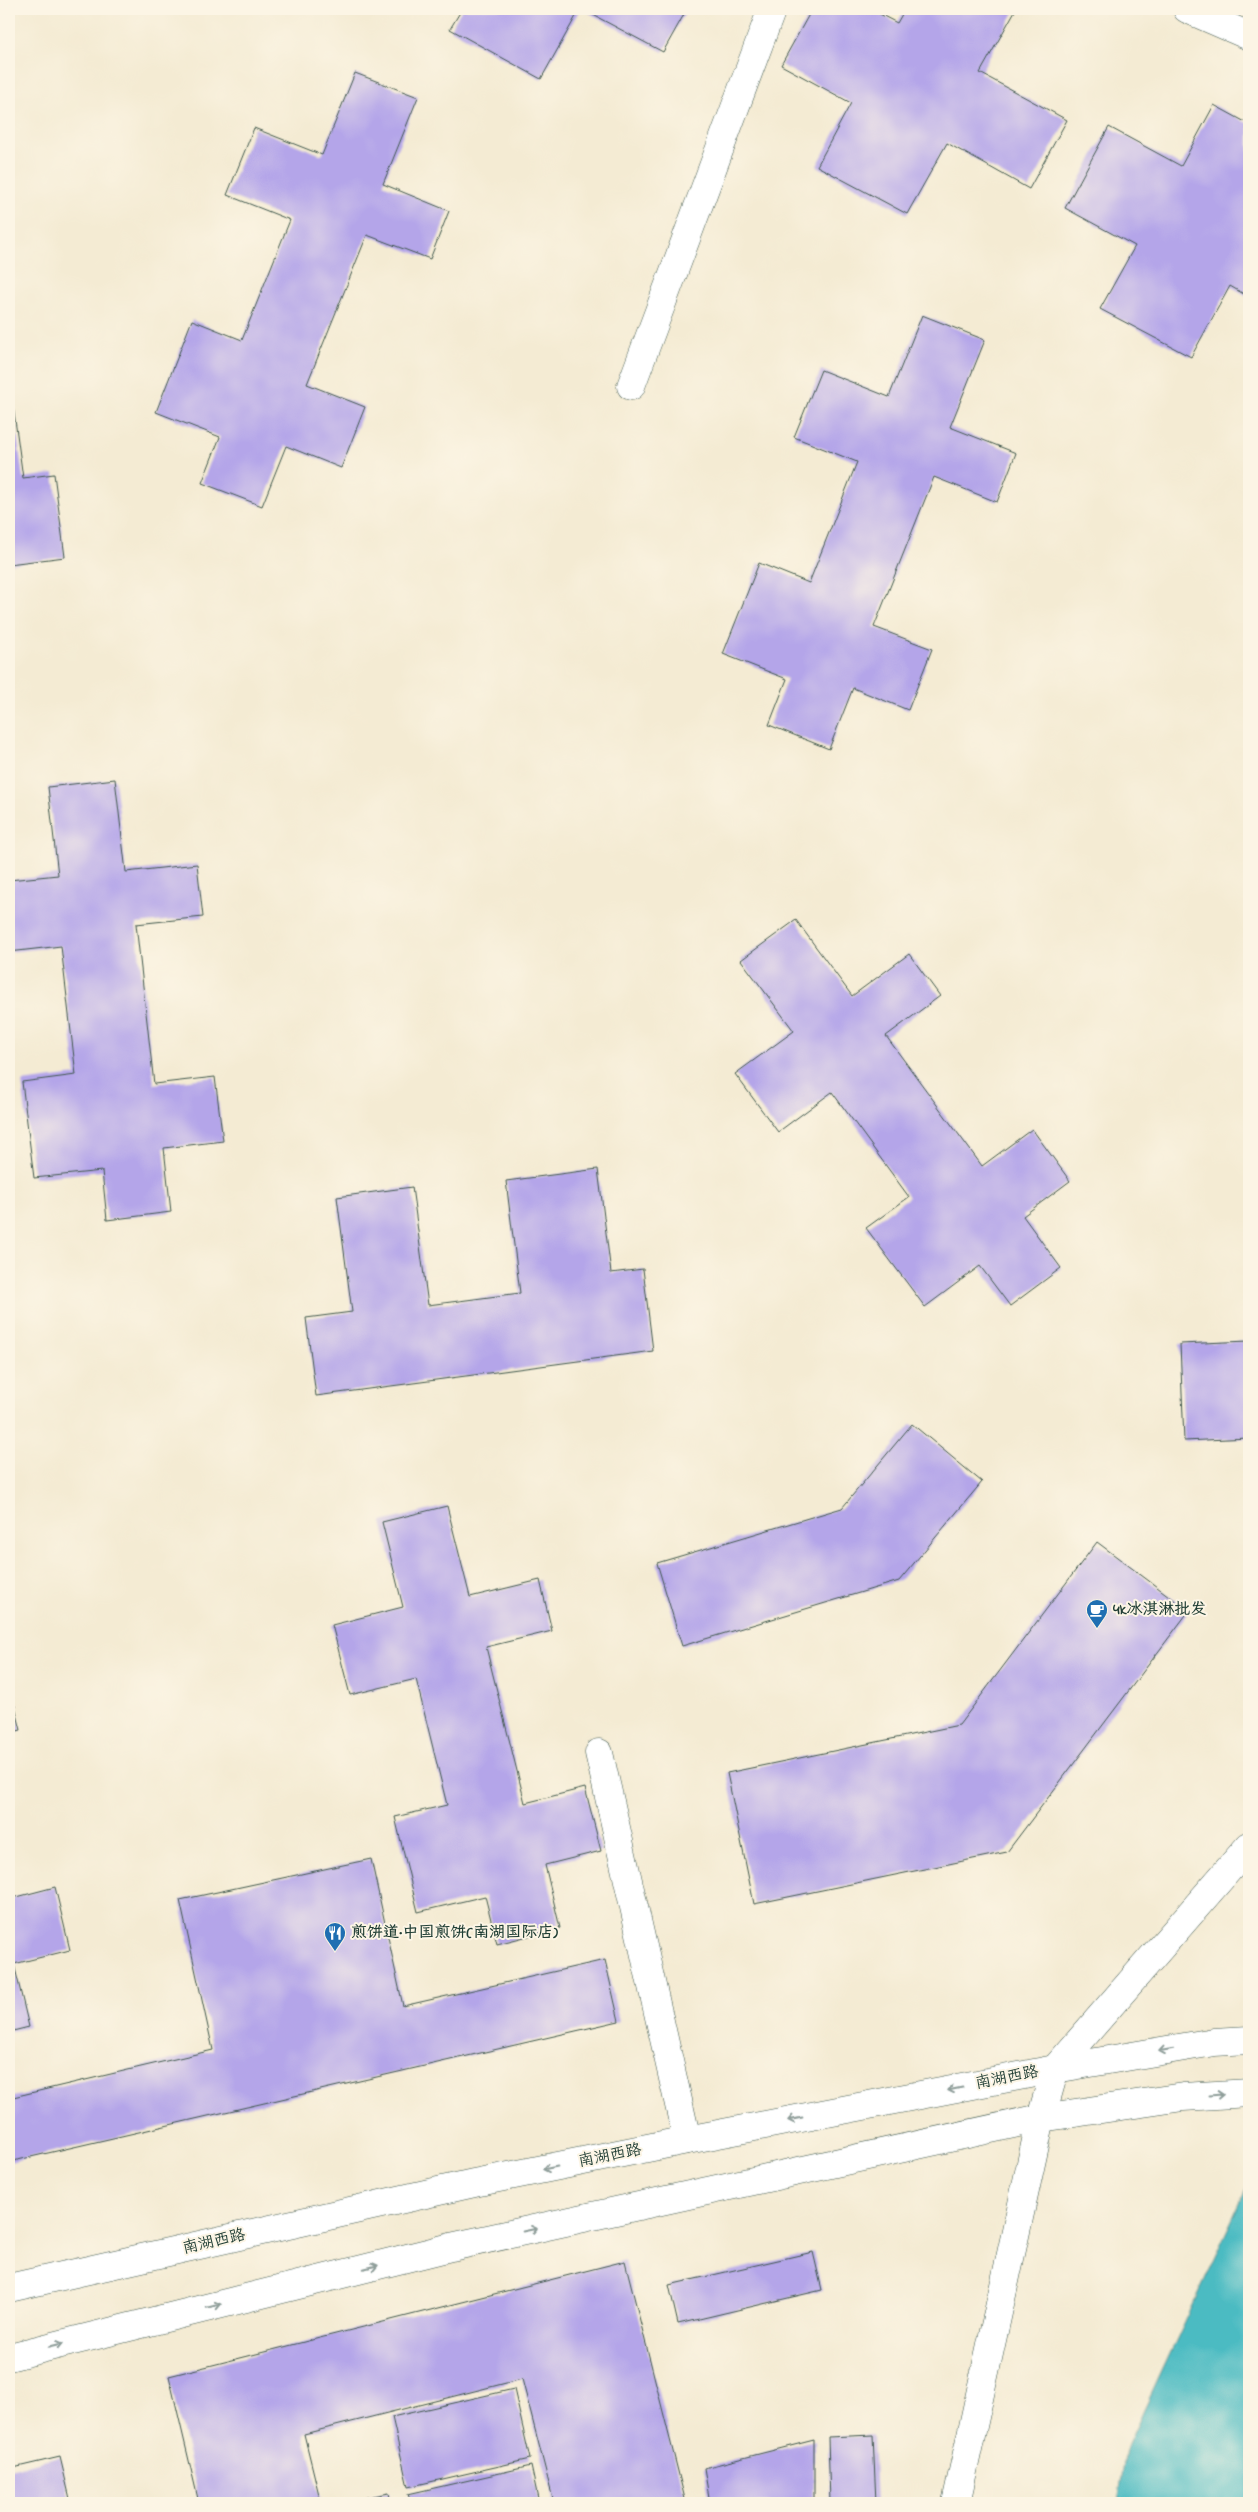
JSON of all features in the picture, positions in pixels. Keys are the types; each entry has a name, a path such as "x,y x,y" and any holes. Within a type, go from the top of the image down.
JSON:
{"main road":[{"path":"631,386 772,9"},
{"path":"1187,9 1249,36"},
{"path":"599,1753 688,2140"},
{"path":"956,2503 1041,2118 1055,2069 1249,1846"},
{"name":"南湖西路","path":"9,2288 474,2183 688,2140 1055,2069 1214,2042 1249,2040"},
{"path":"9,2357 451,2247 1041,2118 1183,2098 1249,2093"}],"water":[{"path":"1249,2183 1249,2503 1118,2503 1126,2449"}],"building":[{"path":"462,9 580,9 541,79 450,29"},
{"path":"582,9 687,9 663,52"},
{"path":"812,9 870,9 897,23 905,9 1016,9 980,73 1067,120 1029,189 947,143 907,214 817,166 851,103 781,65"},
{"path":"355,73 418,97 383,184 449,211 430,259 367,235 307,384 365,407 341,468 286,446 262,506 202,483 220,437 156,412 192,320 242,340 290,220 227,195 254,128 322,155"},
{"path":"1214,105 1249,124 1249,297 1230,286 1191,357 1100,309 1135,246 1065,208 1109,127 1181,166"},
{"path":"922,315 985,340 950,427 1016,453 997,502 934,477 874,627 932,649 908,710 853,688 829,749 769,725 787,679 723,654 759,563 809,583 857,462 794,437 821,370 889,397"},
{"path":"9,376 23,478 54,474 65,557 9,564"},
{"path":"115,779 126,872 197,864 203,917 136,924 154,1084 215,1077 223,1141 164,1148 171,1212 107,1220 102,1171 34,1178 22,1082 76,1075 61,946 9,952 9,880 58,875 48,787"},
{"path":"796,920 852,996 909,954 940,996 886,1036 982,1166 1032,1129 1070,1181 1023,1216 1061,1268 1010,1306 980,1266 925,1307 866,1228 909,1197 832,1092 778,1132 735,1074 794,1031 741,960"},
{"path":"598,1169 611,1273 643,1269 653,1351 316,1396 306,1318 352,1312 337,1197 412,1187 428,1305 520,1293 506,1181"},
{"path":"1249,1341 1249,1438 1184,1441 1180,1344"},
{"path":"912,1424 982,1482 899,1581 682,1646 657,1563 842,1508"},
{"path":"447,1506 470,1597 540,1580 552,1631 486,1647 525,1803 585,1788 601,1851 545,1865 560,1928 497,1944 485,1896 418,1912 395,1817 447,1805 416,1679 350,1695 332,1625 403,1607 382,1522"},
{"path":"1097,1542 1189,1611 1007,1852 754,1904 727,1773 959,1725"},
{"path":"9,1683 21,1730 9,1733"},
{"path":"371,1859 403,2006 605,1960 619,2021 9,2162 9,2098 213,2050 180,1900"},
{"path":"55,1887 70,1950 14,1964 29,2027 9,2032 9,1899"},
{"path":"813,2252 822,2290 678,2324 669,2285"},
{"path":"625,2261 686,2503 554,2503 522,2379 304,2434 321,2503 199,2503 169,2376"},
{"path":"514,2389 530,2459 408,2487 392,2417"},
{"path":"873,2435 876,2503 830,2503 828,2437"},
{"path":"814,2440 814,2503 710,2503 704,2468"},
{"path":"60,2457 71,2503 9,2503 9,2469"},
{"path":"531,2466 539,2503 411,2503 408,2494"},
{"path":"389,2493 391,2503 352,2503 352,2500"}],"place":[{"name":"4k冰淇淋批发","path":"1097,1629"},
{"name":"煎饼道·中国煎饼(南湖国际店)","path":"335,1952"}]}
